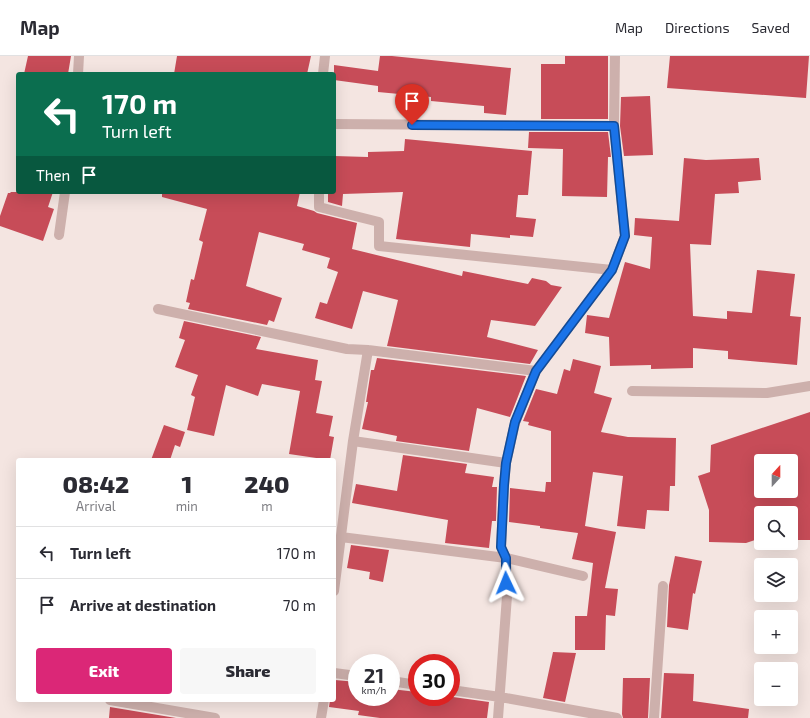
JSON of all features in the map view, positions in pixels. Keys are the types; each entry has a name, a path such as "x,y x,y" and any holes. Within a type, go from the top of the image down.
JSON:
{"street":[{"path":"78,72 80,56"},
{"path":"323,72 325,56"},
{"path":"498,718 507,596 506,558 501,547 506,463 515,422 536,371 612,270 625,236 614,126 615,56"},
{"path":"336,124 614,126"},
{"path":"59,235 65,194"},
{"path":"319,194 319,208 379,222 379,246 612,270"},
{"path":"158,309 348,349 368,350 536,371"},
{"path":"336,573 340,537 339,507 353,441 368,350"},
{"path":"632,391 767,393 810,386"},
{"path":"353,441 506,463"},
{"path":"340,537 506,558 583,576"},
{"path":"654,718 663,586"},
{"path":"336,673 348,675"},
{"path":"460,691 617,718"},
{"path":"122,702 215,718"},
{"path":"322,718 324,702"}],"building":[{"path":"28,56 71,56 68,72 24,72"},
{"path":"177,56 311,56 307,72 174,72"},
{"path":"380,56 511,68 506,115 484,113 484,106 431,101 431,97 378,92 378,86 336,80 334,65 378,71"},
{"path":"565,56 608,56 608,119 541,119 541,64 565,64"},
{"path":"670,56 809,56 806,98 667,88"},
{"path":"650,96 653,155 624,156 620,126 621,97"},
{"path":"529,132 608,132 611,157 608,157 607,197 562,196 563,149 528,148"},
{"path":"405,139 532,151 528,195 518,195 516,217 536,219 533,237 510,235 510,238 471,234 470,247 396,239 403,192 343,194 342,206 328,202 328,194 336,194 336,156 368,157 368,152 404,151"},
{"path":"684,158 706,160 759,158 761,180 738,182 739,193 715,194 711,245 690,244 693,316 727,319 727,311 752,313 757,270 795,274 790,316 801,317 797,365 728,359 728,351 693,348 693,368 651,369 651,365 610,366 609,337 585,333 587,315 609,318 625,262 650,269 652,237 634,235 635,218 679,221"},
{"path":"8,193 52,194 48,207 54,209 43,241 0,226 0,216"},
{"path":"162,194 300,194 297,206 317,213 357,223 352,249 462,276 463,271 528,284 532,278 546,281 551,285 562,287 535,326 491,320 487,337 538,350 530,364 387,346 398,300 363,291 352,329 315,318 320,302 327,304 338,272 327,268 330,258 302,250 304,244 259,232 246,286 282,298 274,322 269,320 267,325 188,309 190,303 186,302 191,279 194,280 203,242 199,240 207,209 162,197"},
{"path":"184,321 261,337 256,349 318,360 315,380 322,381 316,413 333,416 329,436 334,437 330,458 316,458 289,454 300,391 262,384 258,396 226,385 214,436 187,430 195,397 191,395 198,375 175,367 185,340 179,338"},
{"path":"377,358 526,376 510,417 477,408 469,451 396,441 397,436 362,429 368,402 366,402 371,370 374,370"},
{"path":"573,359 601,366 594,393 612,398 601,432 628,437 676,438 675,486 670,486 669,511 647,510 645,529 617,526 623,476 593,472 585,526 616,532 605,588 618,589 615,616 606,615 605,650 575,650 575,616 587,616 593,563 572,559 578,533 509,522 510,488 545,492 546,482 551,482 551,431 528,425 529,422 523,421 536,389 557,394 564,369 570,371"},
{"path":"810,412 810,540 798,540 798,506 754,506 754,540 746,543 709,542 709,510 698,476 710,472 711,445"},
{"path":"164,425 185,432 180,447 175,445 171,458 152,458"},
{"path":"403,455 467,464 465,473 494,477 492,487 497,487 496,521 492,521 489,548 445,543 448,520 352,503 356,484 397,491"},
{"path":"351,545 389,550 383,582 369,579 370,572 347,568"},
{"path":"675,556 702,561 695,594 693,593 688,630 667,627 669,585"},
{"path":"553,652 576,653 565,702 543,698"},
{"path":"664,673 694,674 693,701 749,709 748,718 661,718"},
{"path":"623,678 650,678 648,718 623,718"},
{"path":"336,680 348,681 348,706 400,706 400,690 408,691 408,706 460,706 460,698 489,702 487,718 380,718 358,715 359,711 329,707 330,702 336,702"},
{"path":"110,707 176,718 109,718"}],"route":[{"path":"412,125 614,126 625,236 612,270 536,371 515,422 506,463 504,485 501,547 506,558 506,583"}]}
